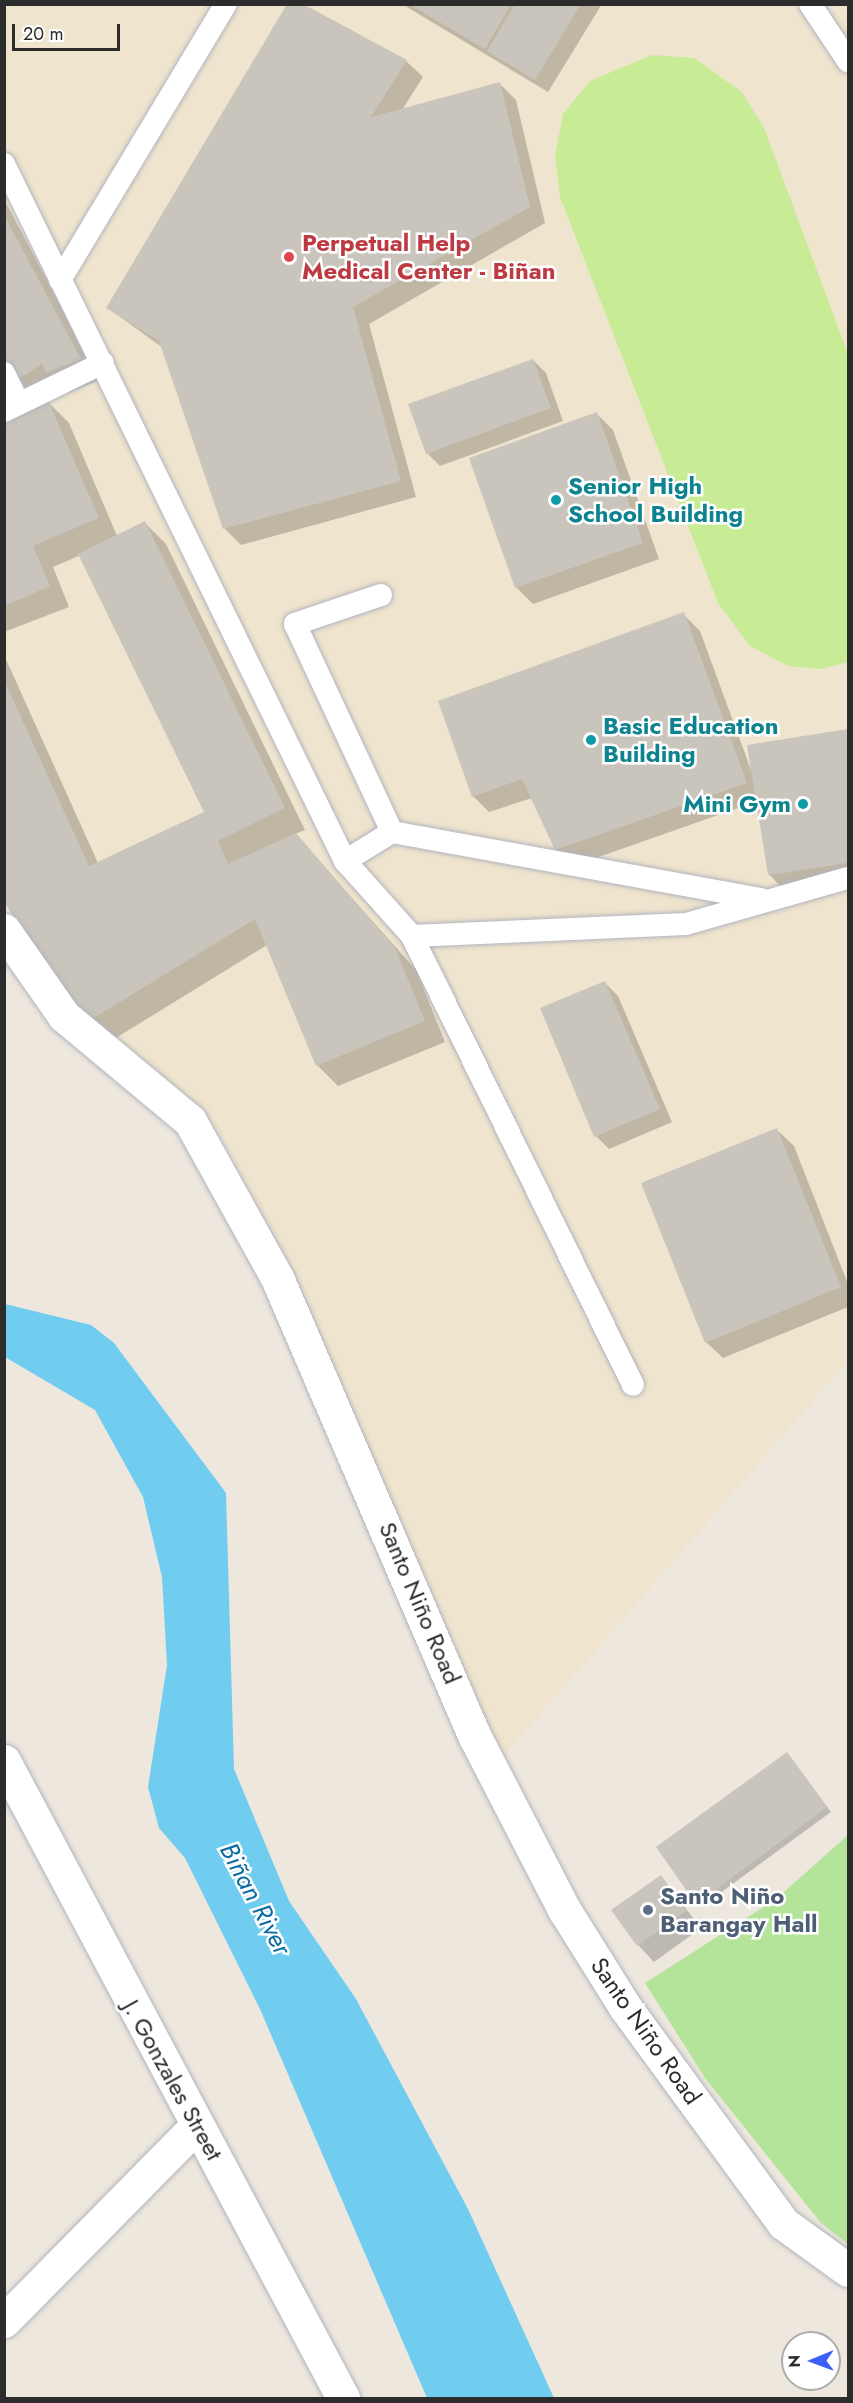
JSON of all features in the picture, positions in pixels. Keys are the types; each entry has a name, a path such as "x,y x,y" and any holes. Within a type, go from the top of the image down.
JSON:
{"street":[{"name":"Santo Niño Road","path":"10,948 64,1016 190,1121 278,1280 475,1737 565,1911 625,2007 783,2223 849,2271"},
{"name":"J. Gonzales Street","path":"4,1761 196,2126 343,2398"},
{"path":"4,2321 196,2126"}],"lane":[{"path":"60,279 226,4"},
{"path":"810,4 849,61"},
{"path":"4,164 345,861 412,936 633,1385"},
{"path":"4,373 12,408 103,363"},
{"path":"381,595 296,624 392,832"},
{"path":"345,861 392,832 769,901"},
{"path":"412,936 686,924 849,878"}],"shaded area":[{"path":"4,5 848,5 848,1361 503,1757 487,1741 295,1278 218,1131 84,1024 5,902"}],"green space":[{"path":"652,55 694,58 742,92 764,128 848,354 848,662 821,669 788,666 750,646 718,603 560,197 555,155 563,114 590,81"},
{"path":"848,1835 848,2244 821,2223 705,2078 645,1983 776,1899"}],"water":[{"name":"Biñan River","path":"5,1304 91,1325 114,1343 226,1493 234,1769 289,1901 356,1999 468,2209 554,2398 427,2398 260,2009 185,1858 159,1828 148,1787 167,1665 162,1577 143,1497 95,1410 5,1357"}],"building":[{"name":"Perpetual Help Medical Center - Biñan","path":"287,4 303,4 407,60 371,117 500,82 530,207 353,307 401,481 223,529 159,341 106,308"},
{"path":"409,4 511,4 485,49"},
{"path":"515,4 581,4 535,80 487,51"},
{"path":"4,215 81,359 46,373 42,364 14,382 4,364"},
{"path":"533,359 551,408 426,454 408,404"},
{"path":"48,400 99,518 33,546 50,586 4,606 4,419"},
{"name":"Senior High School Building","path":"597,412 643,543 515,588 469,458"},
{"path":"145,521 285,808 218,841 228,864 296,833 395,948 425,1021 316,1066 255,919 84,1024 4,902 4,680 89,866 204,812 78,554"},
{"name":"Basic Education Building","path":"684,612 747,783 555,850 522,779 472,797 438,701"},
{"name":"Mini Gym","path":"848,729 848,863 768,875 747,745"},
{"path":"605,981 660,1109 594,1137 540,1008"},
{"path":"777,1128 841,1287 705,1343 641,1183"},
{"path":"787,1752 827,1807 696,1904 656,1847"},
{"name":"Santo Niño Barangay Hall","path":"661,1875 686,1911 637,1946 611,1910"}],"place":[{"name":"Perpetual Help Medical Center - Biñan","path":"289,257"},
{"name":"Senior High School Building","path":"556,500"},
{"name":"Basic Education Building","path":"591,740"},
{"name":"Mini Gym","path":"803,804"},
{"name":"Santo Niño Barangay Hall","path":"648,1910"}]}
